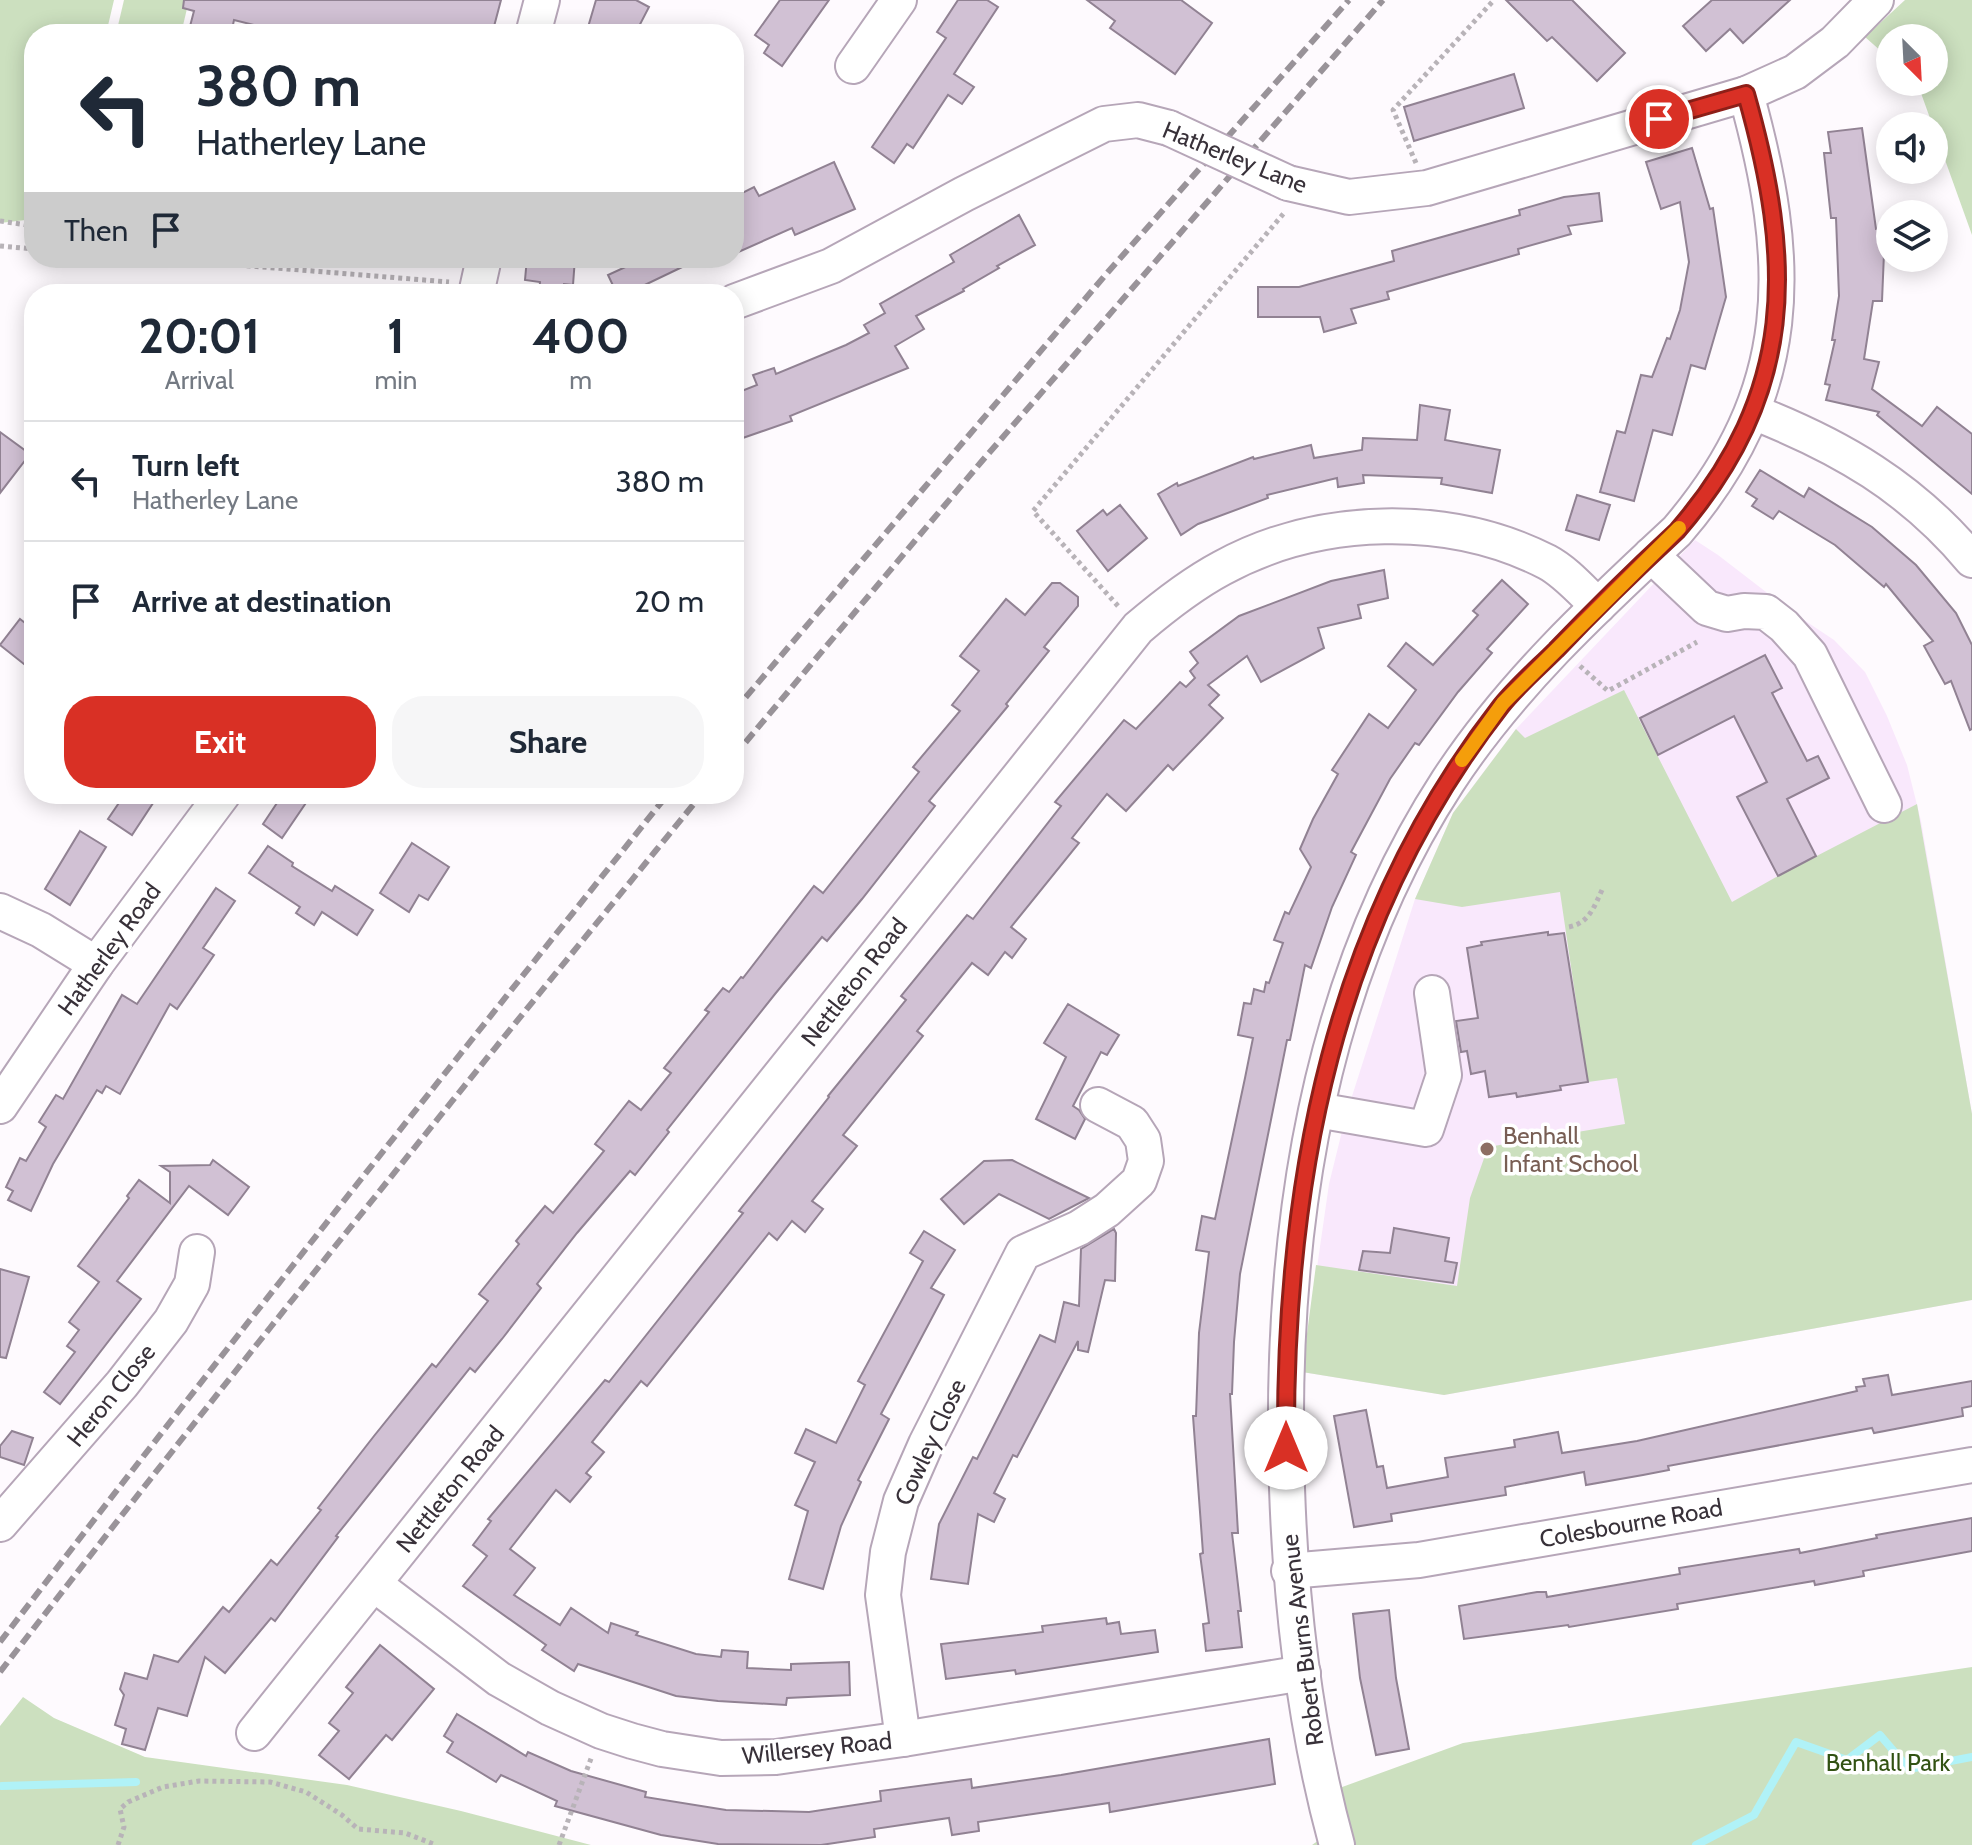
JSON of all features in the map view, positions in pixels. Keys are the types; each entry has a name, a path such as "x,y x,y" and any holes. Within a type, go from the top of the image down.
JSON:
{"street":[{"path":"536,24 542,0"},
{"path":"853,66 899,0"},
{"name":"Hatherley Lane","path":"744,298 831,266 964,194 1104,124 1138,120 1169,128 1297,185 1349,197 1427,188 1746,94 1795,72 1835,42 1876,0"},
{"name":"Robert Burns Avenue","path":"1337,1845 1323,1794 1289,1571 1285,1400 1288,1304 1304,1174 1317,1110 1348,992 1374,923 1398,869 1447,783 1503,703 1677,531 1714,485 1753,412 1773,344 1778,273 1768,186 1746,94"},
{"path":"1753,412 1806,433 1865,465 1927,512 1972,560"},
{"name":"Nettleton Road","path":"254,1733 1138,628 1193,585 1245,557 1290,541 1359,528 1425,528 1489,540 1550,564 1598,606"},
{"path":"1651,555 1707,608 1727,614 1766,612 1784,626 1810,655 1884,805"},
{"name":"Hatherley Road","path":"0,1106 96,964 216,804"},
{"path":"0,911 41,930 96,964"},
{"path":"1317,1110 1426,1129 1444,1075 1432,993"},
{"name":"Cowley Close","path":"903,1739 883,1595 892,1531 912,1472 1023,1253 1079,1228 1107,1210 1139,1181 1146,1161 1146,1150 1138,1131 1132,1123 1098,1105"},
{"name":"Heron Close","path":"0,1524 122,1384 171,1321 192,1284 197,1252"},
{"name":"Colesbourne Road","path":"1289,1571 1419,1560 1972,1465"},
{"name":"Willersey Road","path":"374,1584 499,1679 550,1708 601,1731 662,1749 721,1758 776,1757 903,1739 1303,1673"}],"path":[{"path":"1427,188 1393,110 1494,0"},
{"path":"1138,628 1033,511 1297,185"},
{"path":"0,221 24,225"},
{"path":"0,246 24,248"},
{"path":"278,268 442,281 479,280"},
{"path":"1558,647 1608,691 1697,642"},
{"path":"1569,927 1587,918 1602,890"},
{"path":"559,1845 601,1731"},
{"path":"118,1845 124,1827 120,1809 128,1802 163,1787 199,1781 270,1782 306,1792 358,1829 405,1833 436,1845"}],"shaded area":[{"path":"1695,540 1834,640 1865,672 1907,765 1921,821 1972,1114 1972,1300 1444,1395 1302,1372 1329,1184 1346,1115 1415,899 1453,813 1516,729"}],"green space":[{"path":"0,0 114,0 108,24 24,24 24,220 0,223"},
{"path":"124,0 189,0 183,24 118,24"},
{"path":"1905,0 1972,0 1972,235 1948,168 1948,112 1928,112 1922,96 1948,96 1948,24 1879,24"},
{"path":"1876,27 1876,47 1865,37"},
{"path":"1624,690 1732,902 1917,804 1972,1114 1972,1300 1444,1395 1302,1372 1316,1265 1457,1286 1470,1198 1488,1147 1625,1124 1617,1078 1588,1082 1560,892 1462,907 1415,899 1453,813 1516,729 1525,738"},
{"name":"Benhall Park","path":"1972,1667 1972,1845 1312,1845 1333,1830 1323,1794 1463,1743"},
{"path":"23,1697 54,1718 145,1757 347,1785 591,1845 0,1845 0,1726"}],"building":[{"path":"184,0 501,0 495,24 250,24 234,20 233,24 191,24 194,11 183,8"},
{"path":"596,0 636,0 649,7 640,24 589,24"},
{"path":"780,0 829,0 782,66 764,53 769,45 755,35"},
{"path":"958,0 987,0 998,7 954,74 974,87 962,104 948,95 913,148 907,144 894,163 872,147 946,38 937,32"},
{"path":"1087,0 1181,0 1212,23 1175,74 1110,28 1115,21"},
{"path":"1506,0 1572,0 1625,53 1597,81 1552,37 1547,41"},
{"path":"1712,0 1790,0 1743,43 1730,29 1706,51 1683,26"},
{"path":"1514,74 1524,108 1414,141 1404,107"},
{"path":"1862,128 1876,229 1876,272 1883,272 1882,301 1873,301 1864,359 1879,362 1872,389 1922,426 1937,407 1972,434 1972,494 1877,415 1879,412 1826,400 1830,385 1825,384 1835,340 1832,340 1839,296 1836,218 1831,218 1824,153 1831,153 1828,132"},
{"path":"1692,148 1710,209 1713,208 1726,297 1705,369 1691,365 1672,435 1653,430 1634,501 1600,492 1617,431 1625,433 1641,375 1652,377 1667,338 1670,339 1680,310 1689,262 1680,202 1661,209 1646,162"},
{"path":"834,162 855,209 795,235 792,228 744,250 744,192 754,187 759,196"},
{"path":"1599,193 1602,221 1568,226 1571,234 1518,249 1519,254 1387,292 1389,299 1351,309 1356,323 1324,332 1320,317 1258,317 1258,287 1299,287 1394,261 1392,251 1520,215 1519,210 1564,197"},
{"path":"1019,215 1035,245 997,266 999,268 964,291 916,316 924,329 895,346 908,368 790,416 792,421 744,438 744,390 757,385 753,375 774,368 776,374 869,333 864,325 885,313 880,304 954,262 950,255"},
{"path":"526,268 574,268 573,284 540,284 525,280"},
{"path":"623,268 680,268 647,284 612,284 608,275"},
{"path":"1420,405 1450,410 1445,440 1500,450 1492,493 1441,484 1442,478 1363,475 1364,483 1338,487 1337,478 1267,495 1268,498 1198,524 1181,535 1158,494 1177,483 1178,486 1253,457 1311,445 1314,458 1362,450 1363,438 1417,440"},
{"path":"0,432 24,450 24,462 0,493"},
{"path":"1760,470 1804,497 1809,488 1872,527 1916,565 1956,613 1972,645 1972,729 1951,681 1945,684 1924,646 1933,641 1886,584 1884,587 1835,545 1779,511 1773,519 1752,506 1757,499 1746,492"},
{"path":"1577,495 1610,505 1599,540 1566,530"},
{"path":"1120,505 1147,538 1108,571 1077,531 1103,510 1107,515"},
{"path":"1384,570 1388,598 1358,605 1361,618 1318,628 1324,648 1261,682 1247,656 1208,685 1219,695 1209,705 1223,718 1173,770 1168,765 1126,811 1107,794 1072,838 1079,843 1011,927 1026,939 1012,958 1005,952 988,975 972,963 917,1031 923,1036 843,1135 857,1146 812,1201 823,1209 805,1232 792,1221 777,1240 769,1233 647,1386 641,1381 592,1442 604,1452 586,1473 591,1477 570,1502 556,1490 510,1549 535,1568 514,1595 560,1625 571,1608 608,1633 611,1623 638,1632 636,1635 696,1654 721,1657 722,1650 748,1652 747,1668 791,1670 791,1664 849,1662 850,1695 787,1698 786,1705 718,1701 676,1696 578,1664 574,1671 542,1650 546,1645 463,1586 487,1556 473,1545 491,1521 488,1519 605,1380 609,1382 743,1213 739,1211 828,1096 906,1000 901,996 967,915 973,919 1061,806 1055,802 1124,720 1136,729 1180,682 1186,687 1195,678 1190,671 1198,663 1190,652 1239,616 1331,581"},
{"path":"1502,580 1528,604 1487,649 1492,653 1419,745 1415,743 1390,779 1351,852 1356,855 1332,907 1311,968 1305,965 1240,1274 1230,1394 1238,1533 1232,1533 1242,1647 1206,1651 1203,1624 1209,1623 1200,1554 1203,1553 1193,1416 1196,1416 1199,1333 1209,1252 1196,1250 1202,1216 1215,1219 1253,1038 1238,1035 1244,1003 1251,1004 1254,989 1264,992 1266,982 1269,983 1283,943 1274,940 1285,912 1289,914 1311,867 1300,849 1338,774 1332,770 1369,714 1388,728 1416,690 1388,666 1406,643 1433,665 1478,615 1473,611"},
{"path":"1052,583 1060,583 1078,597 1078,606 1044,647 1049,651 1006,704 1008,706 929,801 935,806 862,899 827,941 822,937 775,994 635,1175 630,1171 577,1233 537,1284 541,1288 502,1339 475,1372 470,1368 336,1536 275,1621 271,1618 225,1673 205,1657 187,1716 158,1708 145,1750 122,1744 126,1729 115,1725 124,1695 120,1689 125,1673 147,1679 154,1655 178,1662 223,1607 229,1612 271,1560 277,1565 374,1436 432,1364 436,1367 488,1301 479,1294 519,1244 516,1241 545,1206 553,1213 604,1151 595,1144 629,1101 641,1110 671,1073 664,1068 709,1012 705,1010 723,988 729,992 743,978 814,886 823,893 919,772 913,767 960,711 952,705 979,671 960,656 1006,599 1025,615"},
{"path":"20,619 24,622 24,664 0,645"},
{"path":"1765,655 1782,688 1772,693 1807,761 1818,756 1829,778 1787,799 1816,856 1778,876 1737,797 1767,782 1734,716 1658,755 1640,718"},
{"path":"118,804 152,804 132,835 108,819"},
{"path":"276,804 305,804 282,838 263,824"},
{"path":"80,831 106,847 70,905 45,889"},
{"path":"412,843 449,867 428,900 419,895 409,912 380,893"},
{"path":"268,846 293,863 292,866 332,891 335,886 373,910 357,935 322,912 314,925 296,913 300,907 249,873"},
{"path":"216,888 235,901 203,948 214,955 177,1009 170,1004 120,1094 106,1086 102,1093 97,1090 53,1164 31,1211 8,1200 13,1191 6,1187 20,1158 26,1161 46,1127 39,1122 56,1095 63,1099 122,995 137,1004"},
{"path":"1548,932 1548,935 1564,933 1588,1082 1517,1097 1516,1093 1489,1097 1485,1071 1471,1074 1467,1051 1461,1052 1456,1021 1478,1018 1467,948 1482,945 1481,942"},
{"path":"1068,1004 1119,1035 1107,1055 1101,1052 1073,1106 1085,1119 1075,1139 1036,1119 1066,1057 1044,1043"},
{"path":"213,1160 249,1187 228,1215 189,1186 117,1281 141,1299 60,1404 44,1392 75,1352 67,1346 79,1330 69,1322 99,1282 78,1266 139,1180 170,1203 170,1172 161,1166 210,1165"},
{"path":"1012,1160 1089,1198 1049,1219 999,1194 964,1224 941,1199 984,1161"},
{"path":"1394,1228 1449,1238 1445,1261 1457,1263 1453,1283 1359,1270 1363,1251 1390,1253"},
{"path":"1114,1229 1115,1281 1105,1280 1088,1352 1078,1350 1078,1341 1017,1457 1013,1455 994,1493 1005,1499 994,1522 978,1514 968,1584 931,1579 939,1524 973,1457 977,1459 1040,1335 1055,1342 1064,1302 1079,1306 1081,1249"},
{"path":"924,1231 955,1250 931,1288 944,1295 881,1414 889,1419 858,1480 861,1482 841,1526 823,1589 789,1579 808,1511 795,1505 815,1462 795,1453 806,1429 836,1443 865,1385 858,1381 923,1261 910,1253"},
{"path":"0,1269 29,1277 6,1358 0,1357"},
{"path":"1888,1375 1892,1395 1972,1381 1972,1406 1962,1408 1963,1416 1874,1433 1872,1428 1668,1466 1669,1470 1586,1485 1584,1472 1505,1487 1506,1495 1391,1514 1392,1521 1354,1527 1334,1416 1366,1410 1377,1467 1383,1466 1387,1488 1448,1477 1445,1458 1515,1447 1514,1440 1558,1432 1562,1453 1637,1441 1857,1391 1856,1387 1865,1386 1863,1379"},
{"path":"12,1431 33,1438 24,1465 0,1457 0,1446"},
{"path":"1972,1518 1972,1551 1863,1571 1864,1576 1815,1585 1814,1581 1677,1604 1678,1609 1569,1627 1464,1639 1459,1606 1537,1592 1546,1592 1547,1597 1680,1574 1679,1568 1799,1549 1800,1553 1877,1538 1876,1535"},
{"path":"1389,1610 1396,1678 1409,1749 1376,1755 1360,1678 1353,1614"},
{"path":"1106,1618 1107,1624 1119,1622 1121,1634 1155,1630 1158,1652 1016,1674 1015,1670 946,1679 941,1644 1043,1632 1042,1626"},
{"path":"380,1645 434,1689 392,1740 386,1735 349,1779 319,1755 339,1731 329,1723 353,1693 346,1687"},
{"path":"457,1714 526,1756 528,1752 571,1771 646,1792 645,1797 726,1810 809,1812 881,1801 880,1791 971,1779 972,1788 1269,1739 1275,1784 1110,1812 1109,1803 978,1822 979,1831 952,1835 949,1818 874,1829 875,1837 821,1845 718,1844 661,1835 555,1806 557,1801 501,1775 496,1782 447,1752 453,1742 444,1736"}],"waterway":[{"path":"1696,1845 1754,1815 1796,1742 1847,1760 1880,1735 1909,1769 1972,1757"},
{"path":"2,1786 136,1782"}],"railway":[{"path":"744,699 1108,272 1349,0"},
{"path":"744,744 982,461 1383,0"},
{"path":"0,1642 165,1428 660,804"},
{"path":"0,1672 348,1230 694,804"}],"slow traffic":[{"path":"1462,760 1503,703 1679,528"}],"place":[{"name":"Benhall Infant School","path":"1487,1149"}],"route":[{"path":"1286,1448 1288,1304 1304,1174 1339,1022 1383,901 1447,783 1503,703 1677,531 1700,504 1738,444 1764,378 1773,344 1777,309 1776,238 1762,157 1746,94 1659,119"}]}
